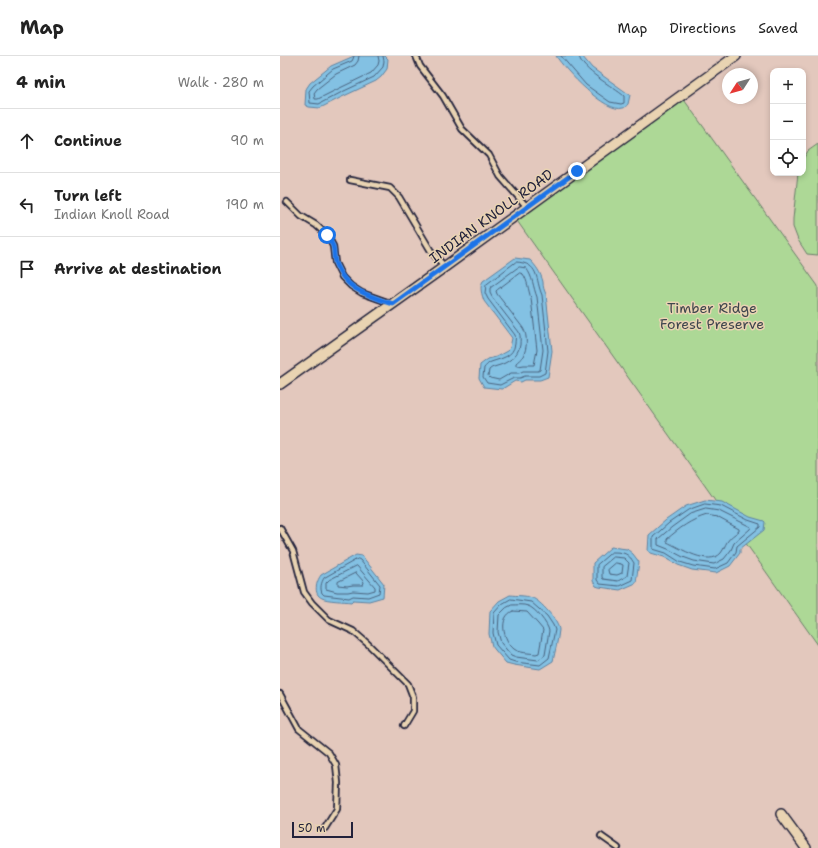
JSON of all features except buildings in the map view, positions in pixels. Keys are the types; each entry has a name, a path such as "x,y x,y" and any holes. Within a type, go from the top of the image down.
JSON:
{"street":[{"name":"INDIAN KNOLL ROAD","path":"280,384 445,267 736,56"},
{"path":"781,814 806,848"}],"lane":[{"path":"416,56 420,66 443,96 462,129 489,155 500,176 527,207"},
{"path":"350,180 390,188 399,197 431,251 445,267"},
{"path":"287,202 301,216 327,235 333,246 335,263 342,277 351,286 362,293 393,304"},
{"path":"280,528 293,551 304,592 312,603 329,620 352,632 368,644 408,684 413,697 413,711 404,726"},
{"path":"280,694 298,728 329,753 336,765 338,783 337,809 325,828"},
{"path":"601,836 618,848"}],"green space":[{"name":"Timber Ridge Forest Preserve","path":"682,97 818,286 818,645 515,218"},
{"path":"818,144 818,255 807,254 798,240 793,227 798,176 806,176 806,154"}],"water":[{"path":"354,56 385,56 388,59 387,69 376,81 320,108 305,105 306,89 310,83 331,66"},
{"path":"556,56 582,56 592,68 630,95 626,107 616,108 597,98 586,90"},
{"path":"515,258 530,260 538,270 543,282 546,294 552,351 548,377 540,380 525,380 521,382 515,381 502,389 484,387 479,378 480,365 488,359 496,357 507,351 510,348 512,338 484,301 481,286 483,281"},
{"path":"705,500 722,502 750,517 764,521 764,530 740,549 740,553 730,566 716,573 692,570 648,551 649,535 666,520 686,506"},
{"path":"611,547 627,549 639,562 636,583 620,590 596,586 593,581 593,563"},
{"path":"356,555 362,556 384,584 383,597 369,601 353,600 351,602 328,600 319,596 316,588 321,575"},
{"path":"510,595 527,596 540,603 558,626 559,634 553,661 540,669 506,663 492,646 489,634 490,611 499,601"}],"route":[{"path":"327,235 333,246 335,263 342,277 351,286 362,293 393,304 577,171"}]}
